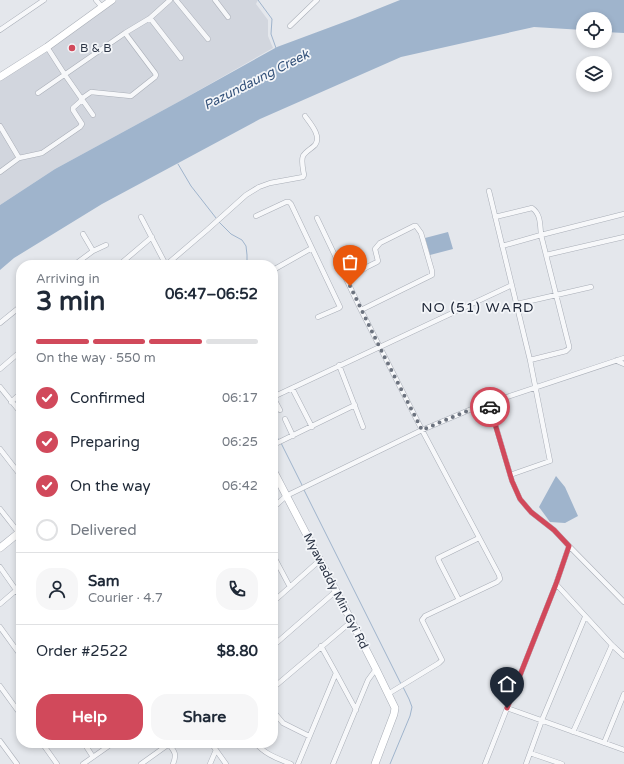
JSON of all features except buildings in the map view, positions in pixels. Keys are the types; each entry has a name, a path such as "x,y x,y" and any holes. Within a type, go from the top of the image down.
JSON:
{"main road":[{"path":"1,74 47,47 112,0"},
{"name":"Myawaddy Min Gyi Rd","path":"278,480 352,621 395,708 375,764"},
{"path":"0,548 16,535"}],"street":[{"path":"0,30 44,0"},
{"path":"96,0 102,7"},
{"path":"38,93 125,33 150,18 170,0"},
{"path":"176,0 208,39"},
{"path":"215,0 228,17"},
{"path":"290,26 317,0"},
{"path":"150,18 181,58"},
{"path":"0,172 19,158 42,152 80,127 82,124 73,108 91,92 131,96 155,77 155,73 125,33"},
{"path":"47,47 93,115"},
{"path":"172,260 246,195 259,186 303,177 303,157 317,140 313,126 305,116"},
{"path":"0,126 19,158"},
{"path":"489,191 530,360 550,461 510,475"},
{"path":"256,216 286,202 291,204 340,307 318,317"},
{"path":"495,217 532,208 537,211 539,215 541,234 569,346 566,351 530,360"},
{"path":"502,246 541,234 624,214"},
{"path":"141,217 164,260"},
{"path":"317,218 379,346 500,579 497,582 425,616 422,620 442,660 388,694"},
{"path":"347,280 378,261 375,249 380,243 414,226 416,226 421,233 432,275 361,310"},
{"path":"83,234 93,251"},
{"path":"125,260 152,237"},
{"path":"546,255 624,237"},
{"path":"81,260 93,251 106,245"},
{"path":"278,267 312,248"},
{"path":"278,395 512,284"},
{"path":"517,304 591,287"},
{"path":"0,323 16,310"},
{"path":"0,370 16,356"},
{"path":"278,503 286,496 422,430 474,408 624,358"},
{"path":"617,360 624,364"},
{"path":"339,366 363,427"},
{"path":"0,387 16,407"},
{"path":"292,388 312,426"},
{"path":"12,402 16,398"},
{"path":"488,403 510,475 520,499 531,512 554,530 624,602"},
{"path":"278,442 355,405"},
{"path":"278,406 280,410"},
{"path":"285,419 292,436"},
{"path":"0,449 16,470"},
{"path":"0,509 16,527"},
{"path":"459,600 438,562 438,558 478,538"},
{"path":"485,764 556,584 569,546"},
{"path":"278,598 320,560"},
{"path":"278,566 290,587"},
{"path":"0,567 16,590 0,604"},
{"path":"556,584 585,617 624,656"},
{"path":"278,642 336,591"},
{"path":"526,764 542,720 585,617"},
{"path":"278,684 352,621"},
{"path":"0,627 16,649"},
{"path":"573,732 612,645"},
{"path":"321,646 356,710"},
{"path":"333,764 368,680 376,669"},
{"path":"298,764 336,673"},
{"path":"0,686 16,708"},
{"path":"604,743 624,694"},
{"path":"507,708 624,750"},
{"path":"278,717 283,723 309,736"},
{"path":"0,741 17,764"},
{"path":"46,748 57,764"},
{"path":"88,748 94,757"},
{"path":"83,764 106,748"},
{"path":"141,764 162,748"},
{"path":"172,748 176,757 172,764"},
{"path":"261,748 270,755 291,764"},
{"path":"210,764 216,750"},
{"path":"216,750 226,764"},
{"path":"530,753 562,764"}],"shaded area":[{"path":"117,0 258,0 256,4 268,20 268,36 273,48 180,101 55,169 0,205 0,78"}],"water":[{"name":"Pazundaung Creek","path":"400,0 624,0 624,33 612,32 612,12 576,12 576,30 534,27 401,57 260,119 102,204 14,258 0,270 0,205 55,169 277,47"},
{"path":"448,232 453,249 430,255 425,238"},
{"path":"556,476 565,487 578,516 565,523 550,522 539,507"}],"waterway":[{"path":"258,0 272,19 271,34 276,48"},
{"path":"178,164 191,186 216,218"},
{"path":"219,222 231,234 242,240 246,246 247,260"},
{"path":"281,443 302,485"},
{"path":"304,490 401,684"},
{"path":"390,764 410,716 412,707 403,687"}],"way so far":[{"path":"350,286 422,430 488,403 490,407"}],"place":[{"name":"B & B","path":"72,48"}],"district":[{"name":"NO (51) WARD","path":"478,307"}],"route":[{"path":"490,407 512,481 520,499 531,512 554,530 569,546 556,584 507,708"}]}
